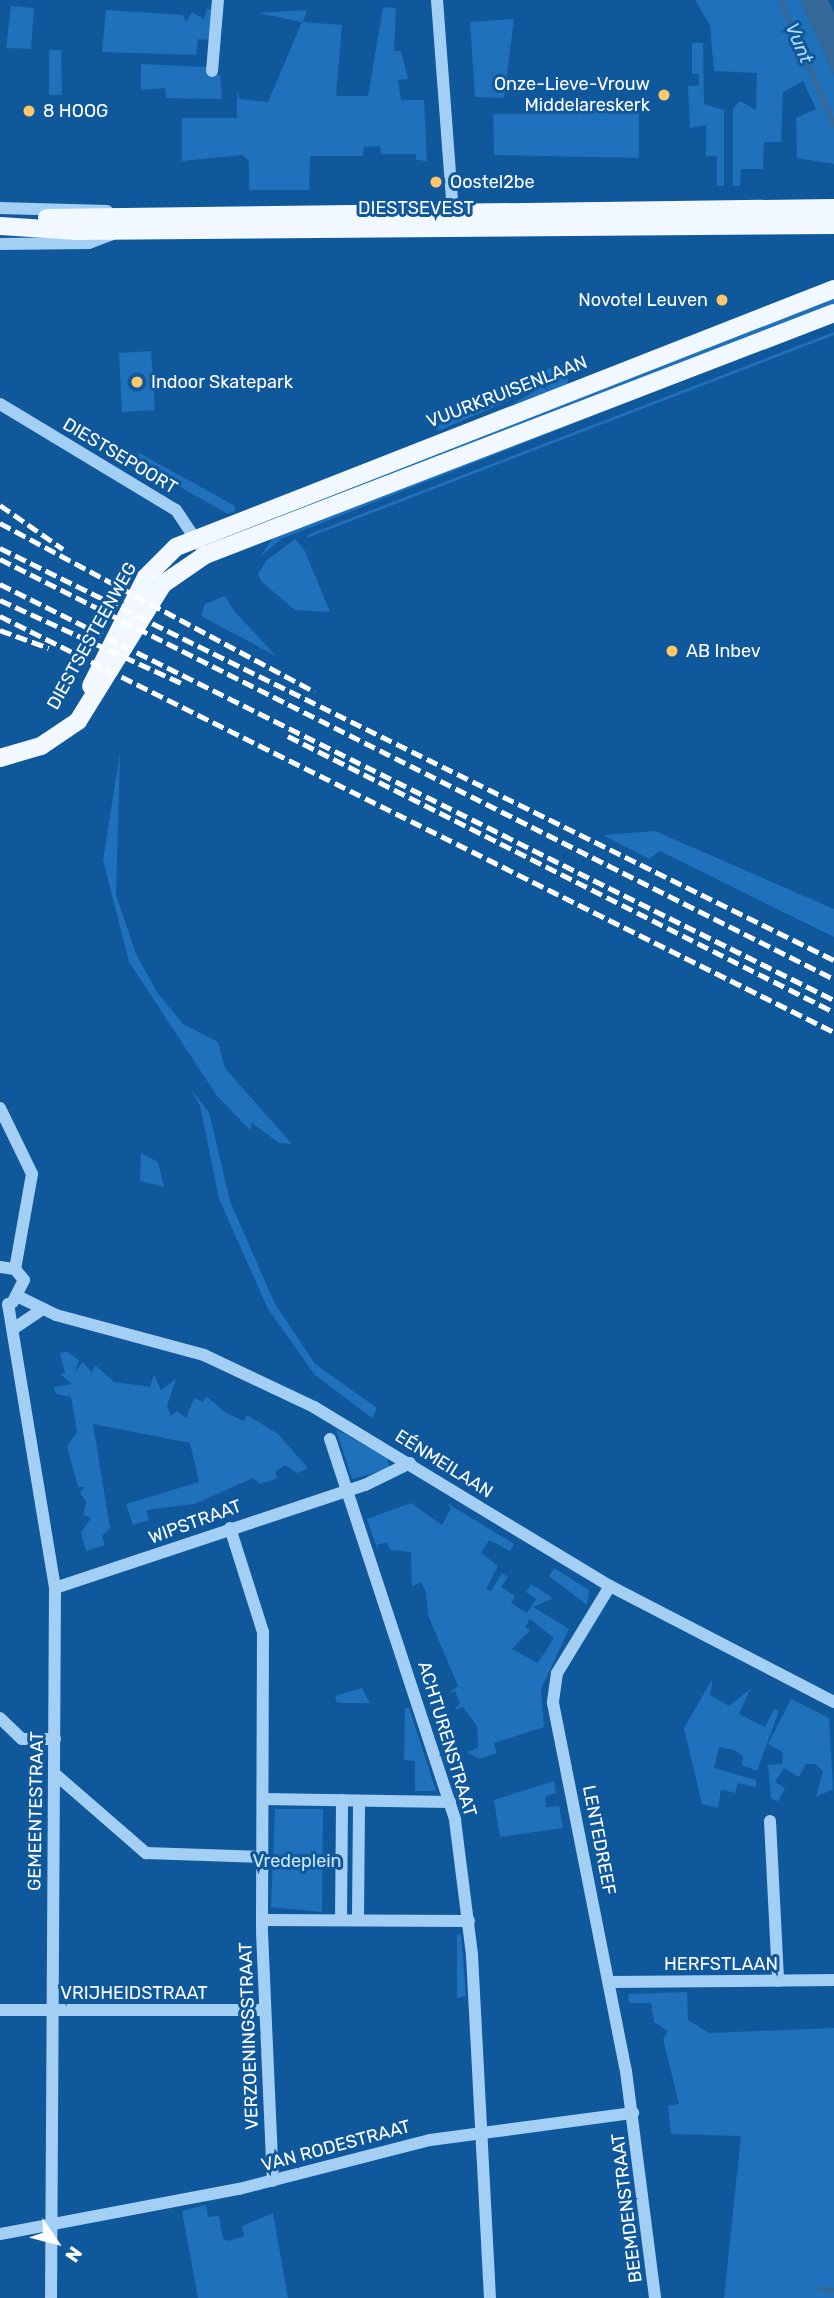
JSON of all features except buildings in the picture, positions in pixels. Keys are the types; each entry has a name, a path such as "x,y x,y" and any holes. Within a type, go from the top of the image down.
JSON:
{"main road":[{"name":"DIESTSEVEST","path":"118,222 453,211 832,222"},
{"path":"0,218 118,222"},
{"name":"DIESTSEVEST","path":"118,222 832,222"},
{"path":"0,226 118,222"},
{"name":"VUURKRUISENLAAN","path":"195,537 834,289"},
{"path":"205,555 834,313"},
{"name":"DIESTSESTEENWEG","path":"61,734 145,577 195,537"},
{"name":"DIESTSESTEENWEG","path":"0,758 61,734 92,704 163,584 205,555"}],"street":[{"path":"212,71 218,0"},
{"path":"437,0 453,211"},
{"name":"DIESTSEVEST","path":"0,208 118,222"},
{"name":"DIESTSEVEST","path":"0,244 89,243 118,222"},
{"name":"DIESTSEPOORT","path":"0,404 176,510 205,555"},
{"path":"0,1108 32,1165 22,1222 6,1268 24,1280 19,1297 4,1303"},
{"name":"EÉNMEILAAN","path":"19,1297 41,1310 204,1355 314,1407 610,1586 834,1702"},
{"name":"GEMEENTESTRAAT","path":"4,1303 13,1329 55,1588 55,1774 49,2011 51,2298"},
{"path":"13,1329 41,1310"},
{"path":"330,1439 347,1490"},
{"name":"WIPSTRAAT","path":"55,1588 347,1490 410,1463"},
{"name":"ACHTURENSTRAAT","path":"347,1490 450,1802 469,1921 484,2133 490,2298"},
{"path":"230,1528 263,1632 262,1927 341,1920 469,1921"},
{"name":"LENTEDREEF","path":"610,1586 557,1672 553,1703 633,2113"},
{"path":"0,1718 22,1739 55,1739"},
{"path":"55,1774 146,1853 263,1857"},
{"path":"263,1799 450,1802"},
{"path":"341,1920 342,1800"},
{"path":"358,1920 359,1801"},
{"path":"770,1821 778,1981"},
{"name":"VERZOENINGSSTRAAT","path":"262,1927 261,2010 273,2181"},
{"name":"HERFSTLAAN","path":"609,1982 834,1980"},
{"name":"VRIJHEIDSTRAAT","path":"0,2010 261,2010"},
{"name":"VAN RODESTRAAT","path":"0,2234 39,2231 50,2223 86,2221 273,2181 376,2151 633,2113"},
{"name":"BEEMDENSTRAAT","path":"633,2113 655,2298"}],"green space":[{"path":"695,0 800,0 834,75 834,164 797,158 796,118 816,109 803,81 783,92 781,142 764,142 763,169 741,169 740,186 733,186 733,109 740,101 756,110 757,73 714,71 710,25"},
{"path":"11,6 34,8 31,49 6,48"},
{"path":"383,7 396,8 394,51 401,51 408,79 398,80 401,100 424,100 427,161 416,160 416,154 381,154 380,146 364,147 363,156 310,156 309,190 249,190 249,161 242,155 182,161 182,118 237,118 237,92 240,99 268,102 302,22 258,13 307,10 303,22 342,25 336,96 368,96"},
{"path":"207,9 212,9 210,40 198,39 196,55 102,52 106,10 183,15 186,22 192,12 204,19"},
{"path":"514,19 504,98 475,97 470,22"},
{"path":"692,43 703,43 704,104 724,110 724,186 717,186 717,156 706,156 706,125 690,128 688,86 699,86 699,74 692,74"},
{"path":"49,50 61,50 62,95 49,95"},
{"path":"141,64 206,67 206,74 220,75 222,99 166,98 165,88 141,90"},
{"path":"592,103 639,103 639,158 494,155 493,114 591,113"},
{"path":"834,295 834,307 237,533 421,458"},
{"path":"834,321 281,539 260,557 273,538"},
{"path":"834,332 834,335 307,538 307,535"},
{"name":"Indoor Skatepark","path":"151,351 155,410 122,412 119,353"},
{"path":"567,364 568,384 507,407 545,385 438,431 436,426 473,412 476,401 519,382 527,386 547,377 547,369"},
{"path":"139,453 235,506 235,511 228,514 134,461"},
{"path":"295,539 304,549 330,612 295,610 261,581 258,574 267,560"},
{"path":"225,596 235,612 276,656 201,616 205,604"},
{"path":"120,753 116,895 136,954 157,992 183,1024 218,1042 225,1068 292,1144 279,1143 252,1123 250,1130 217,1096 129,962 103,860"},
{"path":"655,831 834,909 834,937 660,851 649,859 603,835"},
{"path":"191,1090 209,1112 230,1201 274,1302 315,1364 377,1408 372,1418 315,1375 268,1309 219,1199 200,1106"},
{"path":"141,1153 158,1162 164,1187 140,1181"},
{"path":"67,1352 79,1360 75,1372 83,1362 92,1373 95,1365 114,1382 150,1387 154,1374 161,1390 176,1379 167,1406 171,1416 177,1411 186,1418 194,1398 203,1402 206,1396 226,1413 244,1421 247,1415 278,1434 308,1468 297,1473 285,1465 275,1472 278,1478 260,1484 253,1478 194,1504 146,1511 149,1520 133,1525 126,1504 199,1482 190,1443 93,1424 110,1528 102,1536 105,1545 86,1551 81,1533 91,1518 83,1515 86,1502 80,1492 85,1487 78,1487 67,1446 77,1432 71,1397 56,1394 54,1387 72,1384 60,1374 65,1373 60,1353"},
{"path":"336,1429 387,1458 390,1469 352,1479"},
{"path":"445,1502 514,1544 510,1551 489,1540 481,1553 498,1566 486,1589 491,1591 502,1573 508,1577 501,1587 515,1596 511,1603 527,1613 536,1599 526,1592 531,1584 553,1598 533,1607 569,1629 541,1689 544,1727 494,1743 497,1753 479,1759 467,1752 478,1748 477,1726 463,1707 454,1710 460,1703 455,1691 448,1694 458,1686 428,1615 426,1592 421,1582 412,1586 411,1552 390,1550 387,1542 377,1545 379,1554 367,1519 411,1503 442,1525 451,1508","holes":["530,1619 554,1638 538,1663 512,1649 530,1630 525,1627"]},
{"path":"554,1568 589,1590 587,1605 549,1576"},
{"path":"713,1678 710,1695 729,1706 750,1689 739,1714 765,1727 774,1709 779,1711 757,1771 742,1765 743,1756 734,1750 719,1747 714,1768 756,1780 756,1787 738,1783 735,1793 721,1790 718,1808 702,1804 684,1728"},
{"path":"362,1688 370,1703 337,1703 335,1696"},
{"path":"791,1699 829,1718 833,1789 816,1797 823,1771 815,1764 806,1764 799,1777 784,1768 775,1782 785,1788 778,1801 771,1799 768,1765 782,1764 783,1752 768,1744"},
{"path":"405,1708 409,1708 436,1791 415,1791 415,1761 404,1760"},
{"path":"554,1781 556,1793 545,1796 546,1807 559,1806 563,1828 500,1837 494,1800"},
{"name":"Vredeplein","path":"275,1809 323,1809 322,1912 271,1907"},
{"path":"461,1934 466,1996 457,1998 457,1935"},
{"path":"687,1992 688,2020 709,2033 834,2028 834,2298 724,2298 741,2136 671,2134 668,2106 679,2104 663,2039 668,2031 654,2022 651,2003 629,2003 628,1994"},
{"path":"206,2205 208,2217 219,2216 223,2239 229,2241 244,2236 242,2226 273,2213 288,2298 198,2298 182,2211"}],"shaded area":[{"path":"800,0 828,0 834,12 834,75"}],"waterway":[{"name":"Vunt","path":"781,0 834,125"},
{"path":"817,2288 834,2290"}],"railway":[{"path":"0,505 63,549"},
{"path":"0,523 315,692"},
{"path":"0,548 834,960"},
{"path":"0,559 834,979"},
{"path":"0,584 834,1000"},
{"path":"0,600 181,683"},
{"path":"0,616 834,1032"},
{"path":"0,630 49,648"},
{"path":"288,736 834,1012"}],"place":[{"name":"Onze-Lieve-Vrouw Middelareskerk","path":"664,95"},
{"name":"8 HOOG","path":"29,111"},
{"name":"Oostel2be","path":"436,182"},
{"name":"Novotel Leuven","path":"722,300"},
{"name":"Indoor Skatepark","path":"137,382"},
{"name":"AB Inbev","path":"672,651"}]}
